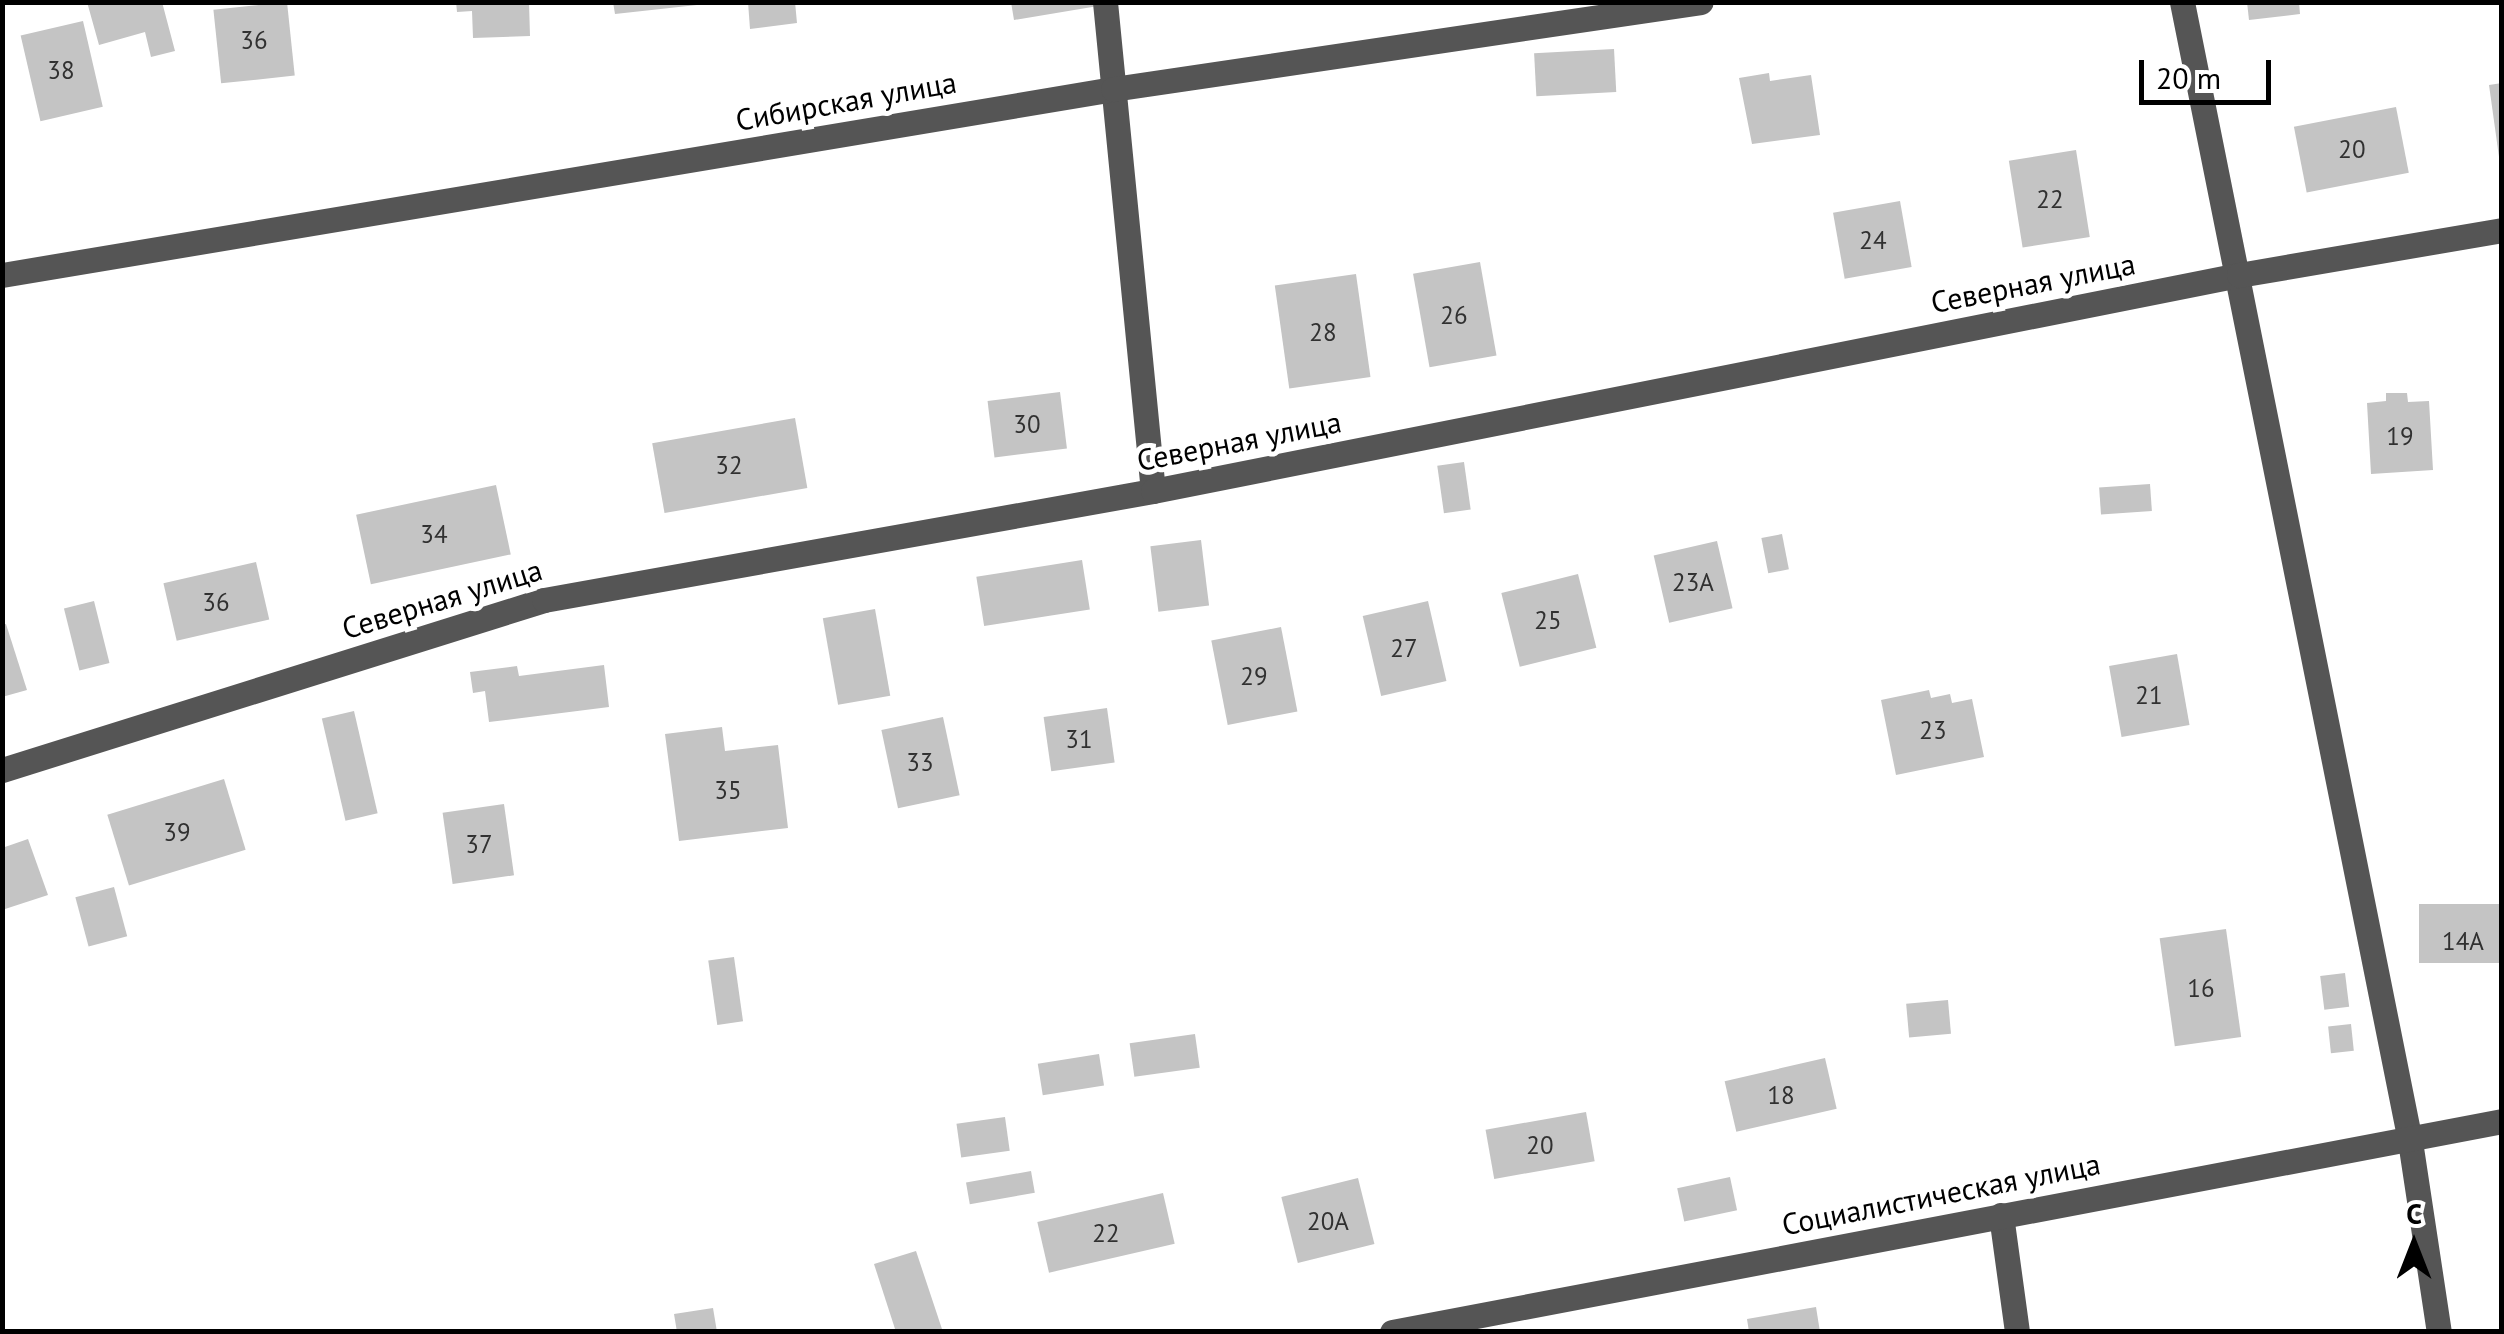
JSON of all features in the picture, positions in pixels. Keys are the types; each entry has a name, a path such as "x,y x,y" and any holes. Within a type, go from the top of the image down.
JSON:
{"street":[{"path":"1105,2 1153,491"},
{"name":"Сибирская улица","path":"2,275 1113,89 1701,2"},
{"path":"2182,2 2410,1141 2438,1332"},
{"name":"Северная улица","path":"2,770 544,600 1153,491 2239,275 2502,230"},
{"name":"Социалистическая улица","path":"1392,1332 2410,1141 2502,1120"},
{"path":"2001,1215 2017,1332"}],"building":[{"path":"87,2 162,2 175,51 151,57 145,32 99,45"},
{"path":"287,2 295,76 221,83 213,10"},
{"path":"456,2 529,2 530,36 473,38 472,11 457,12"},
{"path":"613,2 697,2 697,5 615,14"},
{"path":"748,2 795,2 797,23 750,29"},
{"path":"1011,2 1103,2 1104,5 1014,20"},
{"path":"2247,2 2299,2 2300,14 2249,20"},
{"path":"83,21 103,107 40,121 21,35"},
{"path":"1614,49 1616,92 1536,96 1534,53"},
{"path":"1769,73 1770,81 1811,75 1820,135 1752,144 1739,78"},
{"path":"2502,83 2502,157 2499,157 2489,85"},
{"path":"2396,107 2409,173 2307,193 2294,127"},
{"path":"2076,150 2090,237 2023,248 2009,161"},
{"path":"1900,201 1912,267 1845,279 1833,213"},
{"path":"1480,262 1496,356 1430,367 1413,274"},
{"path":"1356,274 1370,377 1289,388 1275,285"},
{"path":"1060,392 1067,449 994,457 988,401"},
{"path":"2386,393 2407,393 2408,402 2429,401 2433,470 2371,474 2367,403 2386,401"},
{"path":"795,418 807,488 665,513 652,443"},
{"path":"1464,462 1471,510 1444,513 1437,466"},
{"path":"2150,484 2152,511 2101,514 2099,488"},
{"path":"496,485 511,554 371,584 356,515"},
{"path":"1782,534 1789,569 1768,573 1761,538"},
{"path":"1201,540 1209,606 1158,612 1150,546"},
{"path":"1717,541 1733,608 1669,623 1654,556"},
{"path":"1082,560 1090,609 984,626 976,577"},
{"path":"256,562 269,619 177,641 163,583"},
{"path":"1578,574 1596,648 1520,667 1501,593"},
{"path":"94,601 109,663 79,671 64,608"},
{"path":"1428,601 1446,681 1381,696 1363,616"},
{"path":"875,609 890,696 838,705 823,618"},
{"path":"6,624 27,690 2,697 2,625"},
{"path":"1281,627 1297,711 1228,725 1211,641"},
{"path":"2177,654 2190,725 2122,737 2109,666"},
{"path":"604,665 609,707 489,722 485,691 473,693 470,672 517,666 519,676"},
{"path":"1929,690 1931,698 1950,694 1952,703 1972,699 1984,757 1896,775 1881,700"},
{"path":"1107,708 1115,762 1051,771 1044,717"},
{"path":"354,711 378,813 345,821 322,718"},
{"path":"943,717 960,795 898,808 881,730"},
{"path":"722,727 725,751 778,745 788,828 679,841 665,734"},
{"path":"224,779 246,850 129,885 107,815"},
{"path":"504,804 514,875 453,884 443,813"},
{"path":"28,839 48,895 2,910 2,848"},
{"path":"114,887 127,936 89,947 75,897"},
{"path":"2419,904 2502,904 2502,963 2419,963"},
{"path":"2226,929 2241,1037 2175,1046 2160,938"},
{"path":"734,957 743,1021 717,1025 708,961"},
{"path":"2345,973 2349,1007 2324,1010 2320,976"},
{"path":"1948,1000 1951,1034 1909,1038 1906,1004"},
{"path":"2351,1024 2354,1051 2331,1053 2328,1026"},
{"path":"1195,1034 1200,1068 1134,1077 1130,1043"},
{"path":"1099,1054 1104,1086 1043,1095 1038,1064"},
{"path":"1825,1058 1837,1109 1736,1132 1725,1081"},
{"path":"1586,1112 1595,1161 1494,1179 1486,1130"},
{"path":"1005,1117 1010,1151 961,1157 956,1124"},
{"path":"1031,1171 1035,1193 970,1204 966,1182"},
{"path":"1730,1177 1737,1210 1684,1221 1677,1188"},
{"path":"1358,1178 1374,1244 1298,1263 1281,1197"},
{"path":"1163,1193 1175,1244 1049,1273 1037,1222"},
{"path":"916,1251 942,1329 896,1332 874,1264"},
{"path":"1816,1307 1820,1332 1749,1332 1747,1319"},
{"path":"713,1308 717,1332 677,1332 674,1314"}]}
